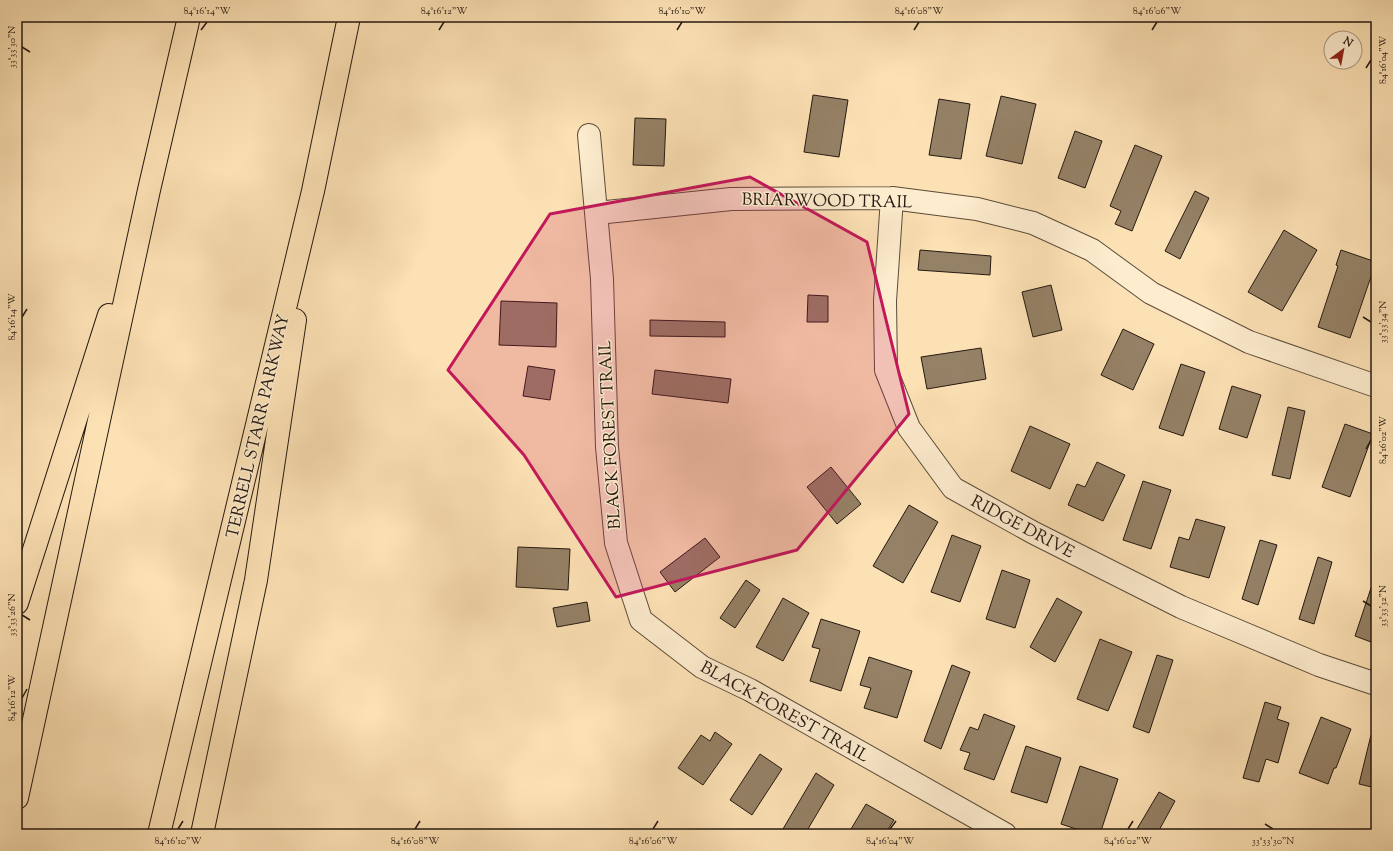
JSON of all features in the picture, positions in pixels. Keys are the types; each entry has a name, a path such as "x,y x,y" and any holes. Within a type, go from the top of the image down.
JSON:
{"highway":[{"path":"17,798 149,190 189,17"},
{"name":"TERRELL STARR PARKWAY","path":"159,834 313,191 349,17"},
{"path":"17,603 149,190"},
{"path":"202,834 256,580 286,385 313,191"}],"street":[{"name":"BLACK FOREST TRAIL","path":"589,135 602,279 607,447 616,544 641,620 702,667 750,690 1005,834"},
{"name":"BRIARWOOD TRAIL","path":"597,213 731,199 892,198 977,208 1033,223 1092,250 1151,293 1249,342 1376,386"},
{"name":"RIDGE DRIVE","path":"892,198 885,301 886,370 909,428 953,488 1034,534 1181,607 1319,665 1376,684"}],"highlighted area":[{"path":"750,177 867,242 909,414 797,550 616,597 524,455 448,370 550,214"}],"building":[{"path":"813,95 848,100 839,157 804,152"},
{"path":"1001,96 1036,104 1022,164 986,156"},
{"path":"939,99 970,104 961,159 929,155"},
{"path":"635,118 666,119 664,166 633,165"},
{"path":"1075,131 1102,141 1085,188 1058,178"},
{"path":"1135,145 1162,156 1132,231 1115,224 1121,211 1110,206"},
{"path":"1195,191 1209,198 1180,259 1165,251"},
{"path":"1284,230 1317,250 1282,311 1248,292"},
{"path":"920,250 991,256 990,275 918,270"},
{"path":"1341,250 1376,262 1350,338 1318,327 1338,266 1336,265"},
{"path":"1051,285 1062,330 1033,337 1022,292"},
{"path":"808,295 828,296 828,322 807,322"},
{"path":"501,301 557,303 556,347 499,345"},
{"path":"650,320 725,322 725,337 650,336"},
{"path":"1123,329 1154,344 1133,390 1101,375"},
{"path":"981,348 986,379 927,389 921,357"},
{"path":"1181,364 1205,372 1183,436 1159,428"},
{"path":"528,366 555,370 550,400 523,396"},
{"path":"655,370 731,379 728,403 652,394"},
{"path":"1232,386 1261,395 1247,438 1219,429"},
{"path":"1288,407 1305,411 1290,479 1272,475"},
{"path":"1345,424 1373,434 1350,497 1322,487"},
{"path":"1030,426 1070,444 1050,489 1011,471"},
{"path":"1097,462 1125,475 1103,521 1068,505 1077,484 1085,487"},
{"path":"831,467 861,504 837,524 807,487"},
{"path":"1143,481 1171,490 1151,549 1123,540"},
{"path":"909,505 938,522 903,583 873,566"},
{"path":"1196,519 1225,527 1209,578 1170,567 1179,537 1189,540"},
{"path":"952,535 981,546 960,602 931,592"},
{"path":"705,538 720,557 675,592 660,572"},
{"path":"1260,540 1277,545 1258,605 1242,599"},
{"path":"518,547 570,549 568,590 516,587"},
{"path":"1318,557 1332,562 1314,624 1299,619"},
{"path":"1002,570 1030,580 1015,628 986,619"},
{"path":"1376,573 1376,628 1371,642 1355,636"},
{"path":"746,580 760,590 735,628 720,618"},
{"path":"783,598 809,613 783,661 756,647"},
{"path":"1057,598 1082,612 1055,662 1030,647"},
{"path":"587,602 590,621 557,627 553,608"},
{"path":"821,619 860,631 841,691 810,681 820,649 812,647"},
{"path":"1100,639 1132,652 1108,711 1077,699"},
{"path":"1157,655 1173,660 1149,733 1133,727"},
{"path":"869,657 912,671 897,718 864,708 871,688 860,685"},
{"path":"952,665 970,672 941,749 924,741"},
{"path":"1265,702 1281,707 1277,719 1289,723 1278,763 1266,759 1259,782 1243,778"},
{"path":"984,714 1015,726 994,780 964,769 970,753 960,750 970,727 978,730"},
{"path":"1321,717 1351,729 1336,768 1334,768 1328,784 1299,773"},
{"path":"715,732 732,744 703,785 678,768 701,735 710,741"},
{"path":"1371,735 1376,736 1376,788 1359,784"},
{"path":"1026,746 1061,758 1047,803 1011,792"},
{"path":"760,754 782,769 752,815 730,800"},
{"path":"1080,766 1118,779 1100,834 1091,834 1061,824"},
{"path":"816,773 834,785 805,834 780,834"},
{"path":"1159,792 1175,801 1157,834 1134,834"},
{"path":"866,804 894,820 885,834 848,834"}]}
